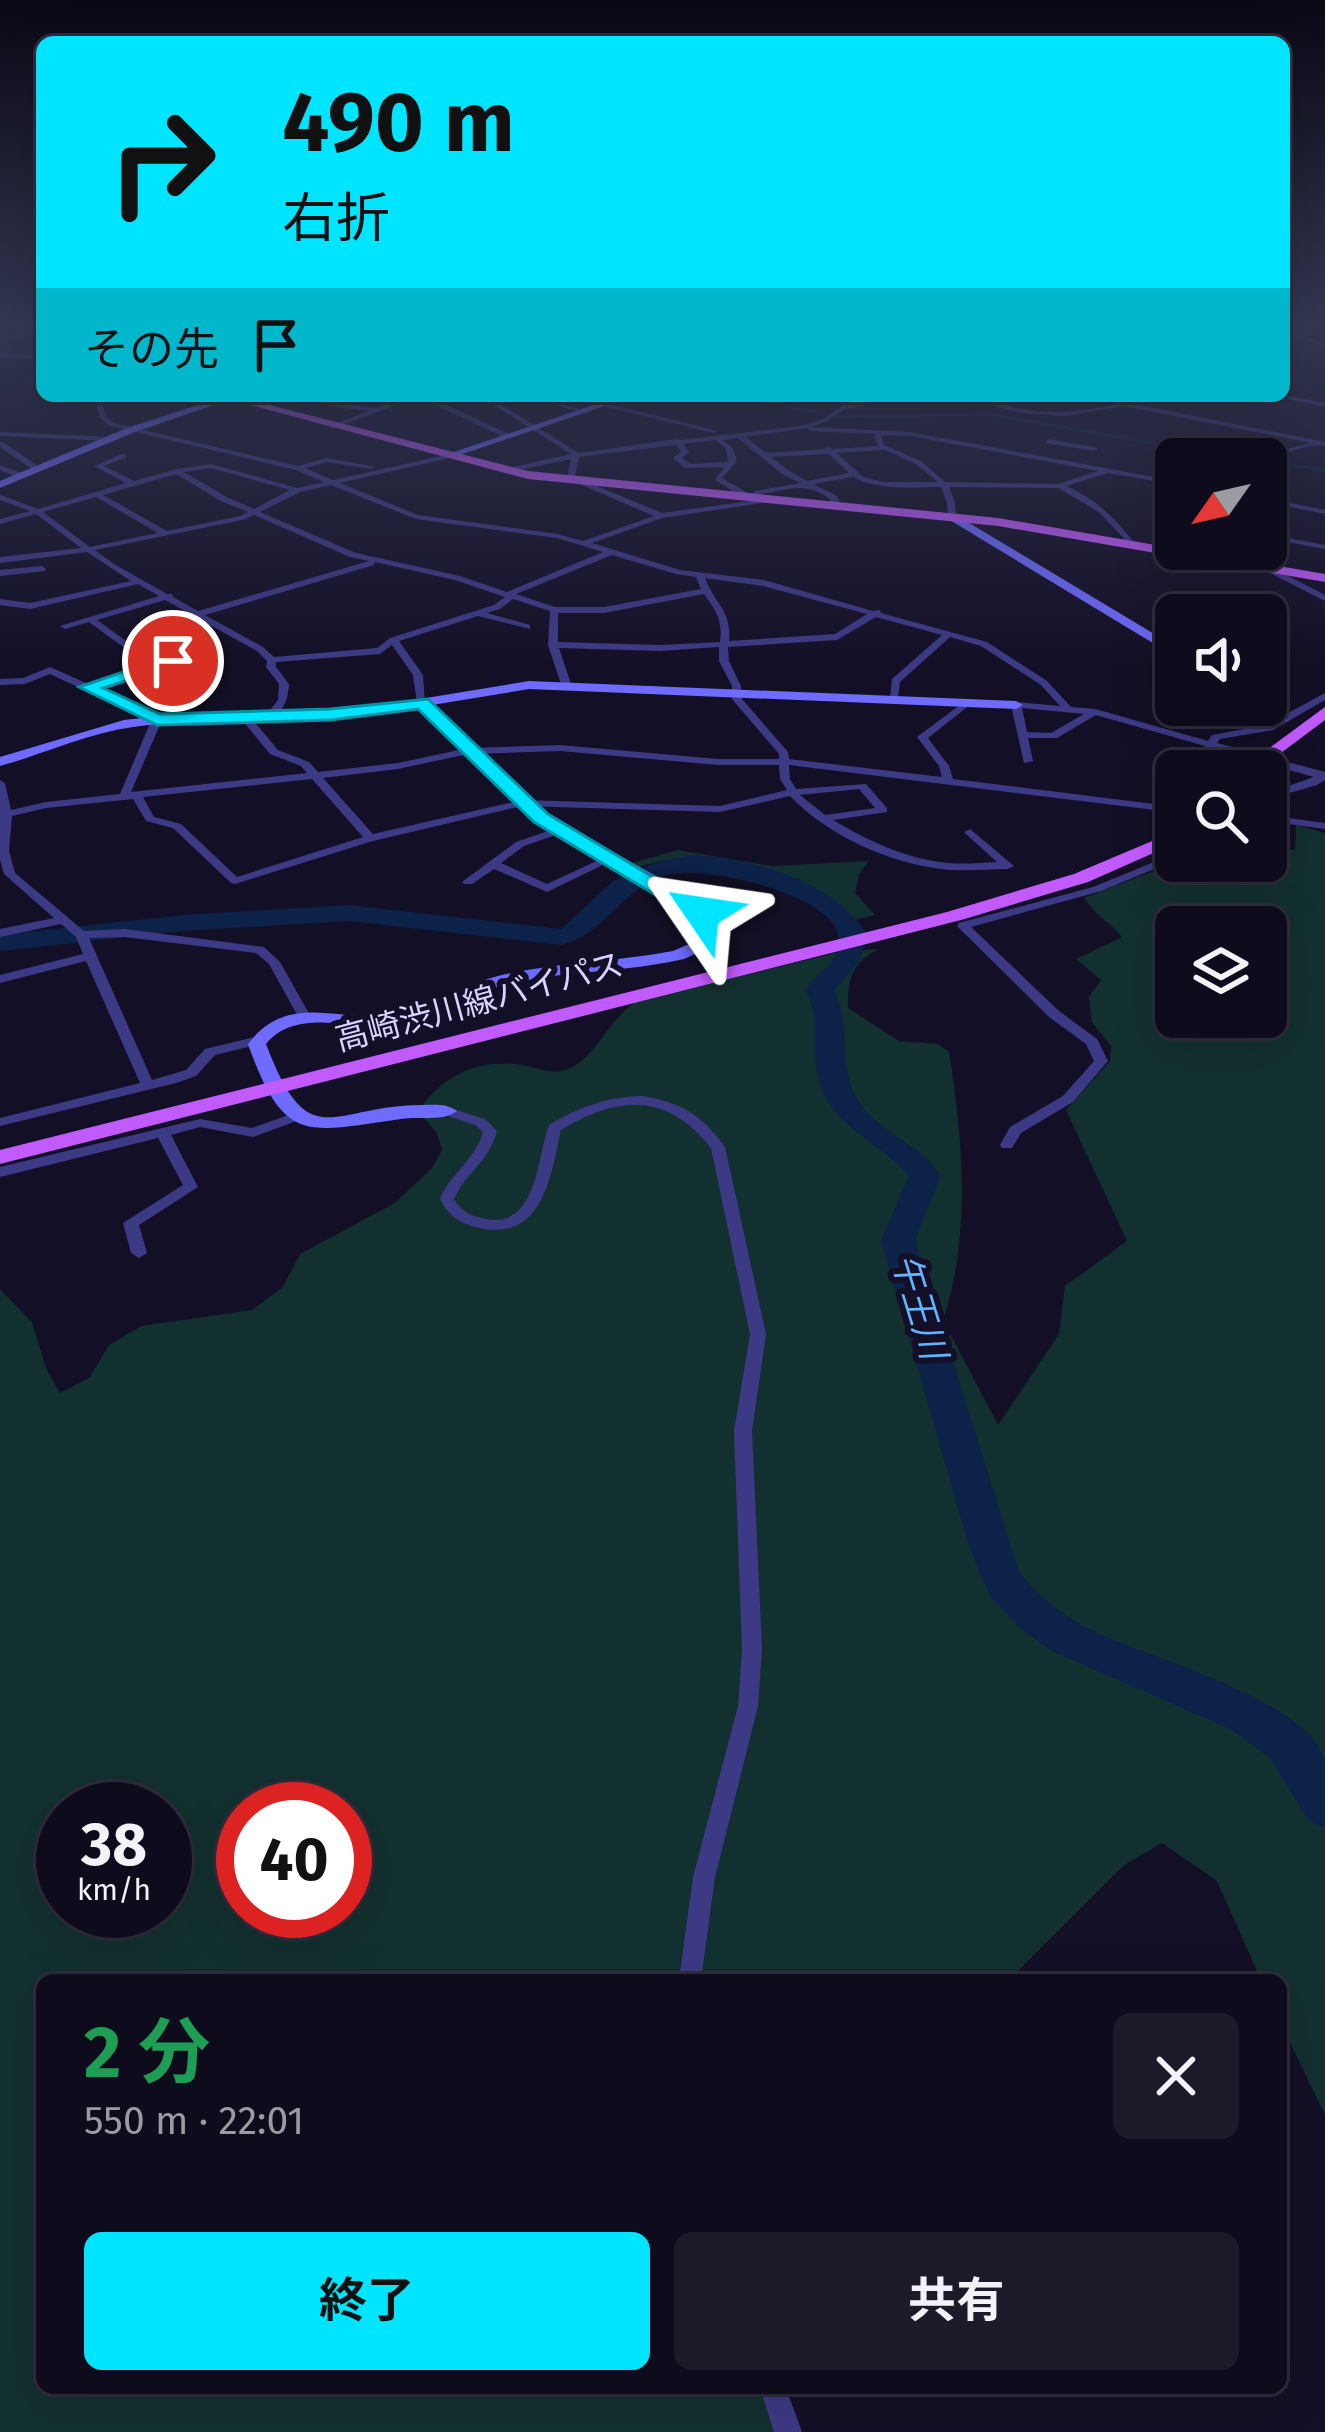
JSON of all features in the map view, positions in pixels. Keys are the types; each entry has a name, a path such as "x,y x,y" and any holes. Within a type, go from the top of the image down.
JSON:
{"main road":[{"path":"370,436 507,471 575,481 952,518 1155,548"},
{"path":"1280,570 1325,578"},
{"path":"1285,750 1325,712"},
{"path":"1287,753 1325,729"},
{"name":"高崎渋川線バイパス","path":"0,1157 272,1081 1010,890 1098,861 1155,833"},
{"name":"高崎渋川線バイパス","path":"0,1141 272,1081 976,910 1081,878 1155,845"}],"street":[{"path":"55,436 111,439"},
{"path":"0,485 117,436"},
{"path":"158,436 298,468 416,517 544,533 700,576 764,583 877,612 994,648 1044,683 1066,707"},
{"path":"0,561 166,535 260,512 297,490 447,456 507,436"},
{"path":"551,436 577,455"},
{"path":"507,471 577,455 722,436"},
{"path":"741,436 785,472 834,498 838,506"},
{"path":"879,436 884,448"},
{"path":"924,436 1155,479"},
{"path":"1293,436 1323,443"},
{"path":"716,437 730,448 730,464 718,478 748,496 855,474"},
{"path":"677,441 685,452 676,458 688,466 730,464"},
{"path":"1048,441 1094,449"},
{"path":"1074,464 1104,442"},
{"path":"1287,454 1323,443"},
{"path":"0,444 38,469"},
{"path":"768,455 884,448 912,457 941,483 953,506 952,518 1155,639"},
{"path":"828,449 855,474 883,484 1059,486 1109,470"},
{"path":"124,454 98,466 132,483"},
{"path":"577,455 575,481 662,516"},
{"path":"298,468 327,460 391,468"},
{"path":"249,477 276,465"},
{"path":"0,522 177,471 211,466 297,490"},
{"path":"0,467 21,476"},
{"path":"177,471 203,489 376,562 437,573 554,610 604,610 704,591"},
{"path":"1059,486 1093,500 1113,516 1132,545"},
{"path":"608,496 640,487"},
{"path":"95,493 166,535"},
{"path":"0,497 37,511 90,549 272,660 318,653 371,653 393,640 478,613 611,552"},
{"path":"582,544 662,516 769,500"},
{"path":"1287,504 1325,512"},
{"path":"1287,540 1325,547"},
{"path":"201,614 376,562"},
{"path":"0,573 42,569"},
{"path":"1271,570 1282,580 1325,598"},
{"path":"700,576 704,591 722,611 727,643 723,660 740,692"},
{"path":"0,602 30,606 141,580"},
{"path":"65,626 169,596"},
{"path":"554,610 553,645 566,684"},
{"path":"553,645 659,648 837,637 877,612"},
{"path":"478,613 527,627"},
{"path":"88,687 173,661 167,654 133,650 92,620"},
{"path":"893,698 895,681 946,635"},
{"path":"0,1122 191,1073 210,1052 259,1040 278,1024 305,1017 397,1020 466,990 505,980 658,959 696,947 707,928 702,913 522,803 422,703 418,675 393,640"},
{"path":"272,660 271,668 284,692 272,714"},
{"path":"0,682 15,683 50,670 157,720"},
{"path":"0,762 71,737 157,720 365,712 513,686 566,684 1066,707 1227,750"},
{"path":"740,692 737,699 785,762 783,776 794,792 855,839 946,866 1009,866 970,832"},
{"path":"1287,715 1325,696"},
{"path":"948,781 944,766 922,737 968,702"},
{"path":"1016,705 1028,761"},
{"path":"1022,735 1053,736 1095,712"},
{"path":"243,715 274,752 300,760 370,838"},
{"path":"123,798 157,720"},
{"path":"1208,743 1223,734 1268,726"},
{"path":"1208,743 1210,750"},
{"path":"3,815 46,805 316,777 469,751 604,749 718,761 785,762 1155,807"},
{"path":"1287,769 1325,776"},
{"path":"1287,790 1325,776"},
{"path":"0,783 3,851 10,874 80,934 148,1086"},
{"path":"138,798 150,819 177,826 235,881 370,838 522,803 720,809 794,792 862,786 883,810 826,818"},
{"path":"1287,821 1325,826"},
{"path":"468,882 520,844 560,830"},
{"path":"493,864 547,888 609,859"},
{"path":"1007,1145 1015,1130 1068,1099 1101,1061 1092,1042 1054,1014 963,926 1097,889 1155,865"},
{"path":"0,933 64,921"},
{"path":"80,934 125,933 260,950 274,962 305,1017"},
{"path":"0,979 89,956"},
{"path":"259,1040 272,1081 294,1117"},
{"path":"0,1172 200,1123 253,1133 294,1117 321,1125 416,1108 480,1122 490,1132 485,1154 453,1184 447,1199 450,1208 482,1225 506,1225 535,1205 554,1128 598,1104 659,1102 686,1109 702,1122 718,1147 758,1334 743,1431 752,1649 748,1706 704,1877 691,1974"},
{"path":"139,1253 131,1223 190,1187 162,1131"},
{"path":"775,2394 788,2432"}],"green space":[{"path":"1296,825 1325,833 1325,2115 1287,2036 1287,1974 1258,1974 1217,1881 1162,1843 1123,1866 1015,1974 36,1974 36,2394 764,2394 776,2432 0,2432 0,1289 32,1322 46,1368 60,1393 89,1378 109,1345 141,1326 252,1310 283,1287 300,1254 395,1203 432,1168 442,1150 437,1133 418,1112 459,1074 500,1064 562,1071 584,1059 618,1017 638,1001 840,952 879,949 853,972 848,1008 899,1041 938,1044 949,1052 962,1187 958,1255 943,1320 998,1425 1059,1334 1065,1286 1127,1241 1066,1110 1110,1061 1111,1046 1092,1022 1089,997 1101,980 1076,959 1122,937 1084,898 1155,870 1155,882 1287,882 1287,849 1295,850"},
{"path":"678,850 772,866 869,861 859,874 855,893 875,915 850,921 776,877 722,860 665,860 637,868 629,864"}],"waterway":[{"path":"1116,436 1155,443"},
{"path":"1287,465 1325,470"},
{"name":"午王川","path":"0,943 183,923 348,913 561,937 581,930 622,886 669,866 692,863 760,875 832,910 845,921 853,941 847,959 819,990 832,1013 829,1047 834,1080 859,1123 909,1156 925,1176 898,1240 1002,1579 1035,1617 1067,1638 1248,1716 1294,1753 1325,1806"}],"route":[{"path":"173,661 88,687 157,720 365,712 422,703 541,818 702,913"}]}
